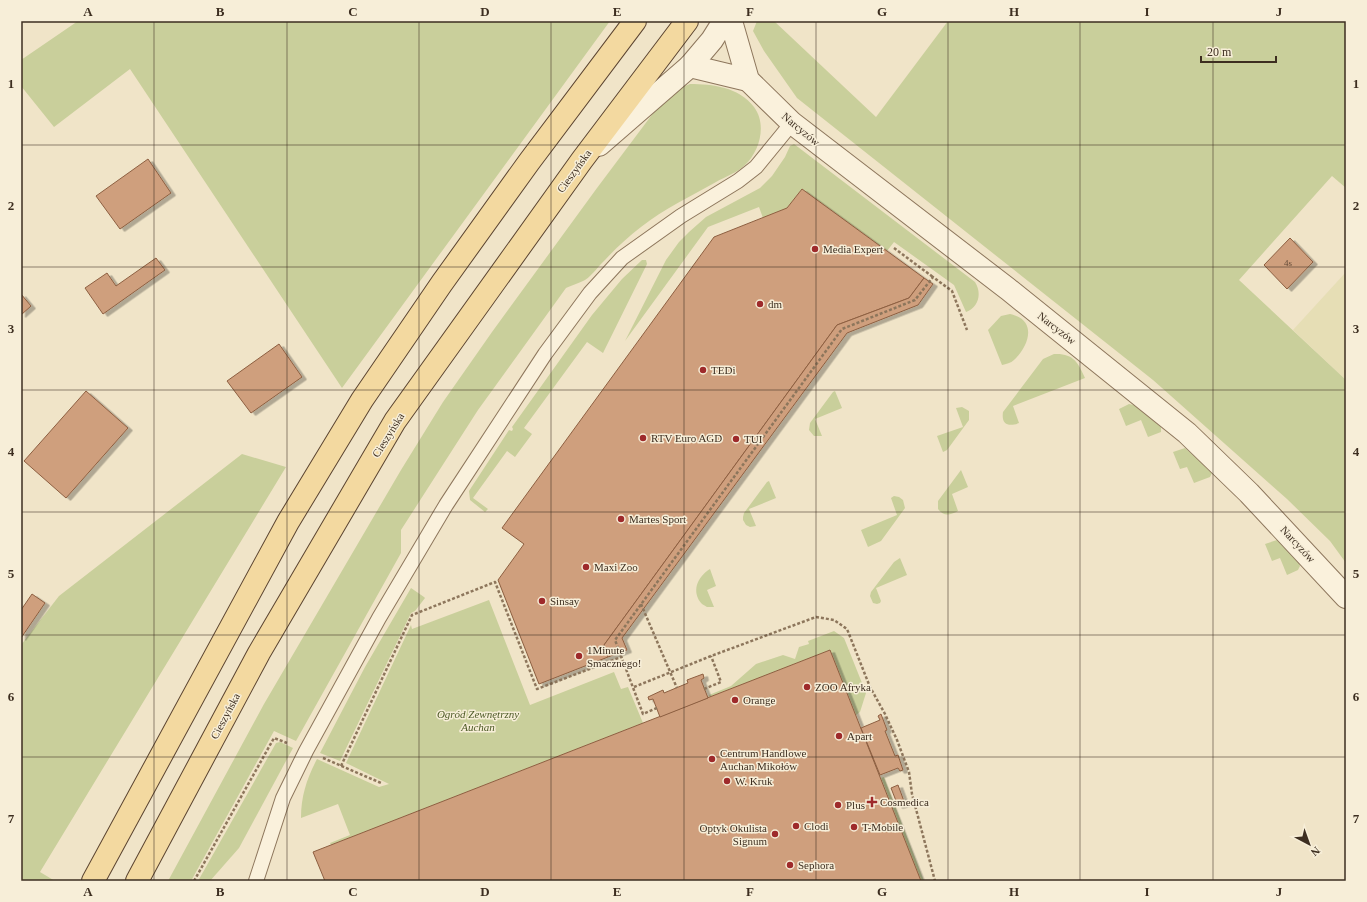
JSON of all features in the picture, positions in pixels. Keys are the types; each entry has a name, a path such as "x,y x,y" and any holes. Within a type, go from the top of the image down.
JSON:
{"main road":[{"path":"93,881 288,522 362,400 442,283 529,162 635,21"},
{"name":"Cieszyńska","path":"137,881 259,653 396,421 582,160 687,21"}],"street":[{"path":"582,160 690,66 712,40 724,21"},
{"name":"Narcyzów","path":"730,21 748,80 792,123 1002,284 1187,433 1254,498 1346,597"},
{"path":"690,66 748,80"}],"lane":[{"path":"256,881 283,798 306,751 379,618 446,505 545,354 590,293 622,258 681,216 738,181 756,167 792,123"}],"path":[{"path":"894,248 952,291 967,330"},
{"path":"657,708 643,714 615,640 842,329 915,300 933,277"},
{"path":"341,766 412,614 495,582 537,689 622,657"},
{"path":"641,604 676,688"},
{"path":"634,687 711,656 816,617 834,620 847,629 870,687 897,740 909,772 912,794 935,881"},
{"path":"704,689 721,682 711,656"},
{"path":"194,881 274,738 381,783"}],"shaded area":[{"path":"1346,272 1346,380 1293,330"}],"green space":[{"path":"78,21 610,21 342,388 130,69 54,127 21,86 21,60"},
{"path":"757,21 774,21 876,117 948,21 1346,21 1346,188 1332,176 1239,280 1346,380 1346,563 1330,541 1287,499 1153,380 797,98 764,51 753,31"},
{"path":"690,84 725,88 748,100 758,114 760,121 760,137 755,152 739,170 650,220 622,243 588,278 566,288 478,410 401,530 401,553 296,741 274,731 191,881 168,881 264,704 401,470 443,402 492,332 666,96 675,90"},
{"path":"794,144 975,282 979,295 974,307 966,312 954,285 894,242 887,251 802,189 787,208 763,218 759,207 708,227 625,341 666,260 679,242 706,217 760,188 772,176 785,157 790,146"},
{"path":"642,260 646,260 647,264 603,353 587,342 524,428 532,434 515,457 507,451 473,498 488,509 485,512 470,500 469,491 509,430 512,431 512,427 592,315 622,279"},
{"path":"1010,314 1019,317 1025,322 1028,328 1027,341 1024,348 1014,360 1002,365 988,330 1001,316"},
{"path":"1054,354 1066,355 1074,360 1080,367 1085,378 1013,406 1019,423 1012,425 1006,424 1003,420 1003,412 1043,359"},
{"path":"835,391 842,408 815,419 822,436 814,436 809,430 810,423"},
{"path":"1129,404 1134,405 1161,427 1161,432 1148,437 1141,420 1126,426 1119,409"},
{"path":"962,407 969,411 969,420 947,450 943,452 937,436 963,427 956,408"},
{"path":"1185,448 1210,470 1212,473 1210,477 1194,483 1187,467 1180,469 1173,452"},
{"path":"242,454 286,467 40,872 55,881 21,881 21,645 59,596"},
{"path":"961,470 968,487 952,494 958,511 950,514 940,512 938,509 938,501"},
{"path":"769,481 776,498 749,509 756,526 750,527 746,525 743,520 744,513"},
{"path":"894,496 903,500 905,508 881,541 868,547 861,530 897,515 891,498"},
{"path":"1279,540 1299,563 1300,566 1298,570 1287,575 1280,558 1272,561 1265,544"},
{"path":"900,558 907,575 876,588 881,601 877,604 873,603 870,596 871,592 894,562"},
{"path":"710,569 716,586 707,590 714,607 707,607 702,604 696,590 699,580 705,572"},
{"path":"411,588 425,598 415,611 411,613 340,761 320,753 365,667"},
{"name":"Ogród Zewnętrzny Auchan","path":"489,600 530,705 614,672 621,689 628,687 643,723 331,845 330,843 350,835 338,804 301,818 305,787 317,759 379,787 389,784 346,763 411,625 412,629"},
{"path":"834,631 844,638 866,693 860,712 856,715 830,650 710,697 709,695 731,686 756,664 783,655 795,659 799,647 809,644 808,641"},
{"path":"280,742 293,748 239,848 210,881 198,881 276,743"},
{"path":"884,777 924,881 921,881 881,778"}],"building":[{"path":"148,159 171,193 120,229 96,196"},
{"path":"802,189 924,278 909,298 837,325 604,645 608,657 539,684 498,580 524,544 502,528 714,237 787,208"},
{"path":"1290,238 1313,262 1287,289 1264,265"},
{"path":"156,258 165,270 103,314 85,288 107,273 116,286"},
{"path":"924,278 933,284 918,305 847,333 622,638 627,650 608,657 604,645 837,325 909,298"},
{"path":"21,294 31,306 21,315"},
{"path":"279,344 302,377 251,413 227,381"},
{"path":"86,391 128,428 66,498 24,461"},
{"path":"32,594 45,603 21,638 21,610"},
{"name":"Centrum Handlowe Auchan Mikołów","path":"830,650 921,881 325,881 313,852"},
{"path":"703,674 704,678 701,680 708,698 660,717 653,699 649,700 648,697 663,690 664,693 688,683 687,680"},
{"path":"881,714 887,730 885,731 895,756 898,755 903,770 900,771 898,768 880,775 861,728 880,720 878,716"},
{"path":"898,785 905,804 898,806 891,788"}],"place":[{"name":"Media Expert","path":"815,249"},
{"name":"dm","path":"760,304"},
{"name":"TEDi","path":"703,370"},
{"name":"RTV Euro AGD","path":"643,438"},
{"name":"TUI","path":"736,439"},
{"name":"Martes Sport","path":"621,519"},
{"name":"Maxi Zoo","path":"586,567"},
{"name":"Sinsay","path":"542,601"},
{"name":"1Minute Smacznego!","path":"579,656"},
{"name":"ZOO Afryka","path":"807,687"},
{"name":"Orange","path":"735,700"},
{"name":"Apart","path":"839,736"},
{"name":"Centrum Handlowe Auchan Mikołów","path":"712,759"},
{"name":"W. Kruk","path":"727,781"},
{"name":"Cosmedica","path":"872,802"},
{"name":"Plus","path":"838,805"},
{"name":"Clodi","path":"796,826"},
{"name":"T-Mobile","path":"854,827"},
{"name":"Optyk Okulista Signum","path":"775,834"},
{"name":"Sephora","path":"790,865"}]}
